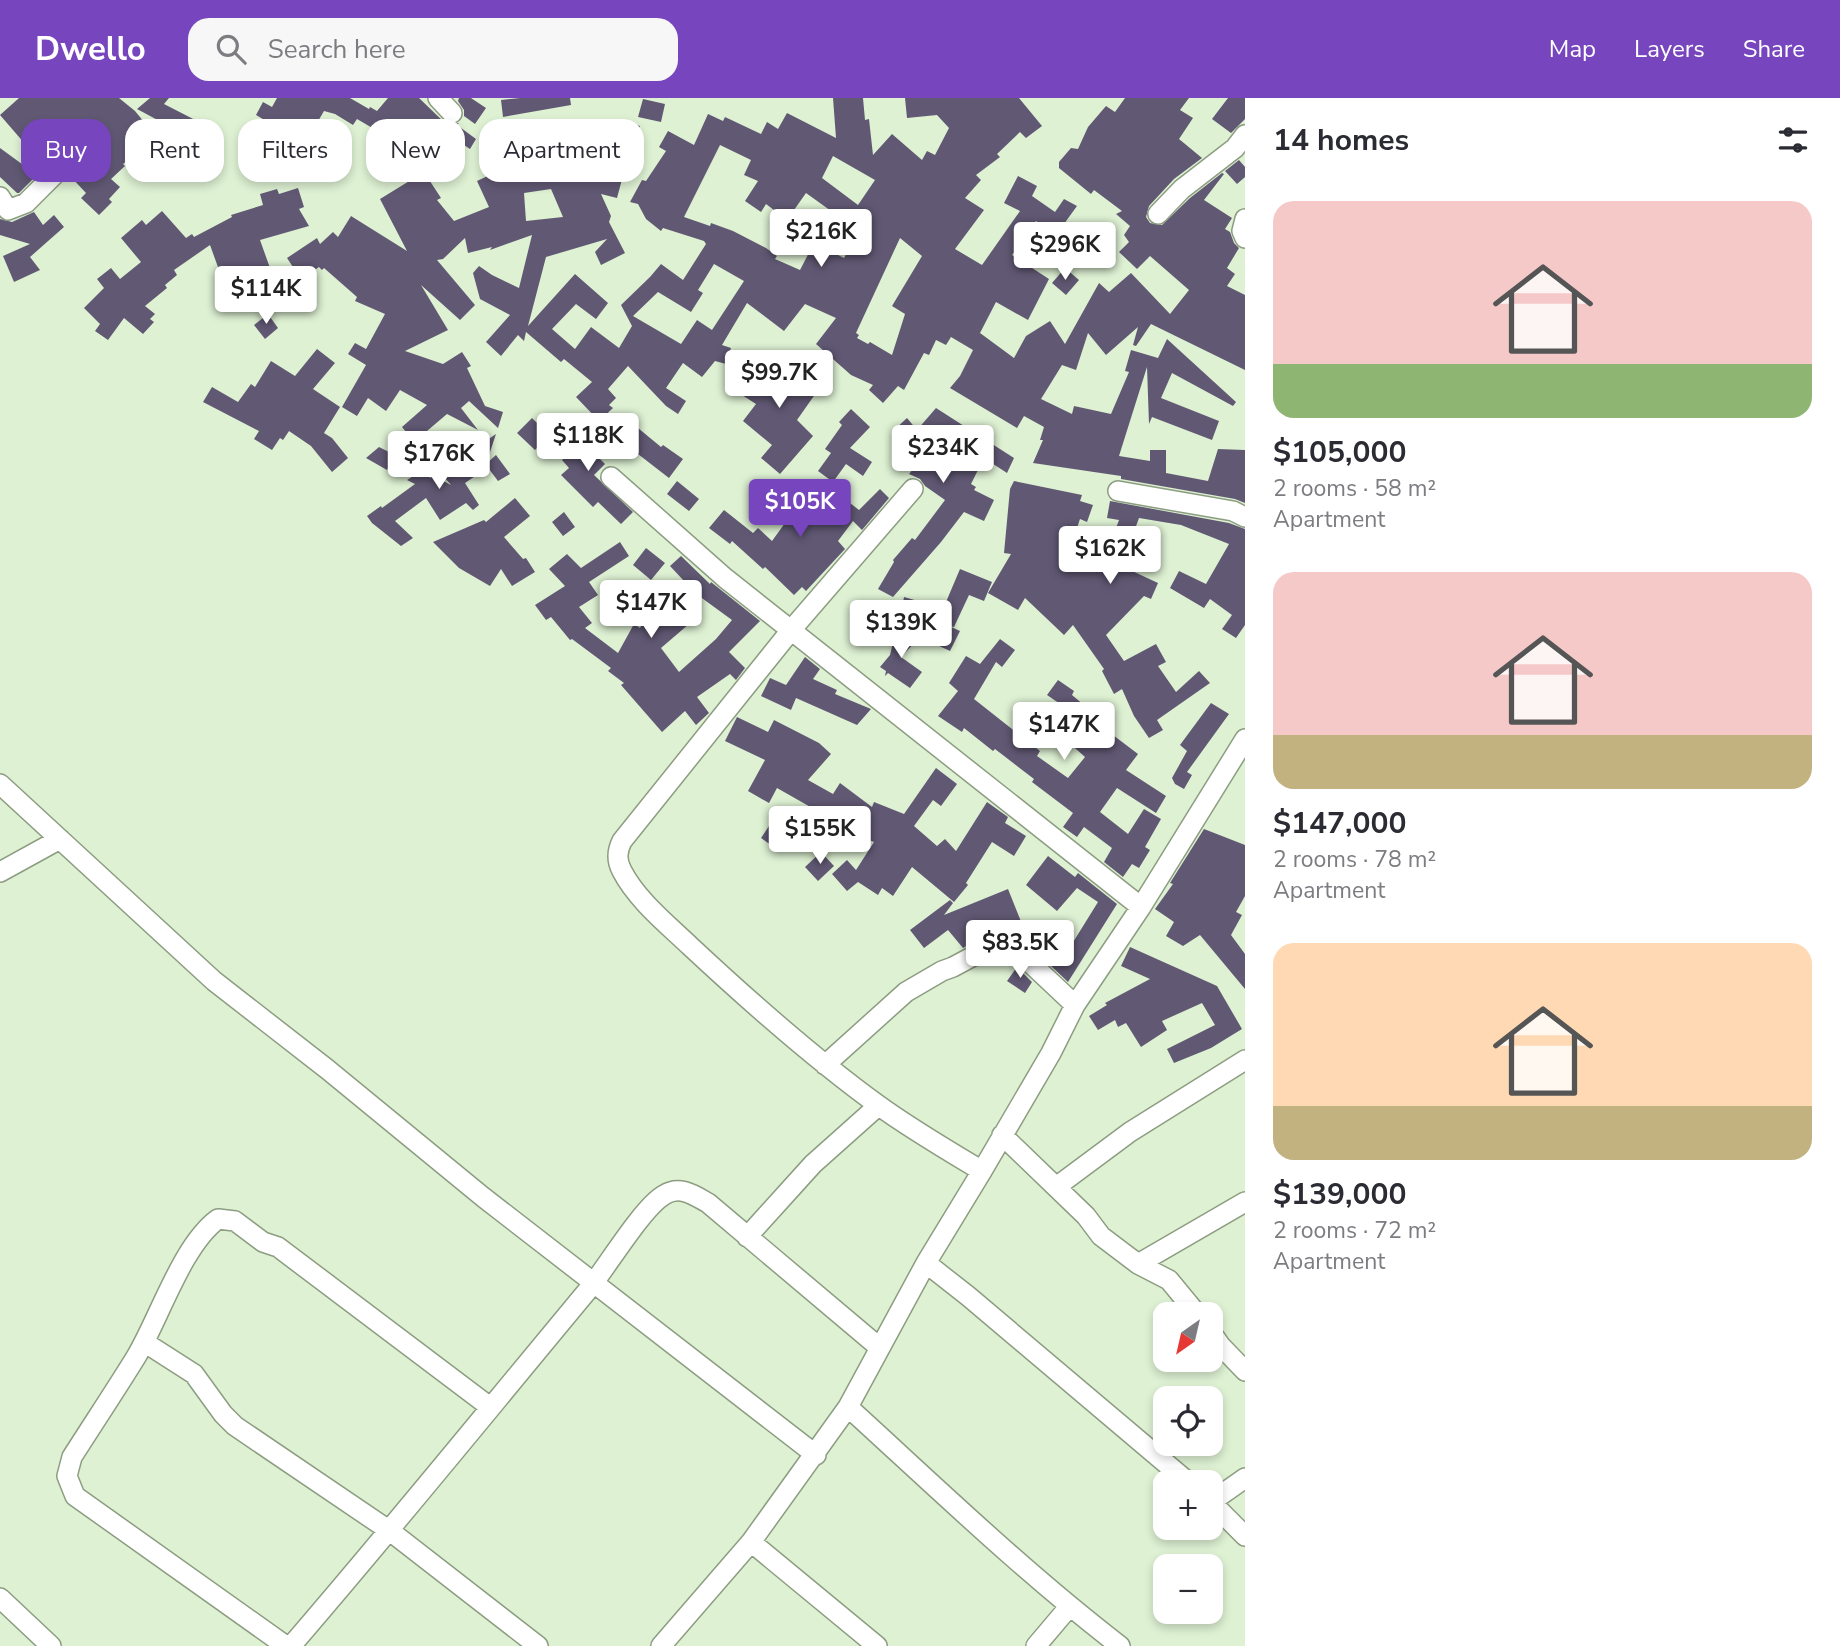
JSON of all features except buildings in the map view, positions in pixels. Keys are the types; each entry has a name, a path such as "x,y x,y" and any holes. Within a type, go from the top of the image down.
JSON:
{"street":[{"path":"439,98 452,113"},
{"path":"1158,214 1182,189 1241,148"},
{"path":"0,197 8,210 26,203 47,182"},
{"path":"1245,219 1242,231 1245,238"},
{"path":"611,477 725,578 1141,906"},
{"path":"913,489 792,629 622,841 617,851 621,869 630,883 660,917 745,997 825,1065 878,1105 982,1171"},
{"path":"1118,491 1233,511 1245,517"},
{"path":"662,1646 751,1542 849,1407 926,1263 1051,1053 1075,1005 1141,906 1245,739"},
{"path":"0,784 214,981 327,1069 483,1197 595,1281 816,1455"},
{"path":"0,872 60,839"},
{"path":"825,1065 906,992 1004,939 1075,1005"},
{"path":"1056,1187 1130,1132 1245,1060"},
{"path":"747,1237 813,1164 878,1105"},
{"path":"1002,1135 1086,1216 1101,1236 1138,1264 1169,1280 1187,1302"},
{"path":"491,1407 278,1247 263,1242 235,1221 218,1219 195,1245 163,1300 144,1342 72,1457 67,1476 75,1496 288,1646 390,1531 595,1281 645,1214 663,1195 678,1190 693,1194 708,1203 880,1348"},
{"path":"1138,1264 1245,1202"},
{"path":"926,1263 1174,1470"},
{"path":"144,1342 194,1374 235,1426 390,1531 538,1646"},
{"path":"1223,1344 1242,1362"},
{"path":"849,1407 969,1520 1069,1607 1120,1646"},
{"path":"1223,1494 1245,1478"},
{"path":"1223,1514 1245,1536"},
{"path":"751,1542 877,1646"},
{"path":"0,1598 51,1646"},
{"path":"1036,1646 1069,1607"}]}
